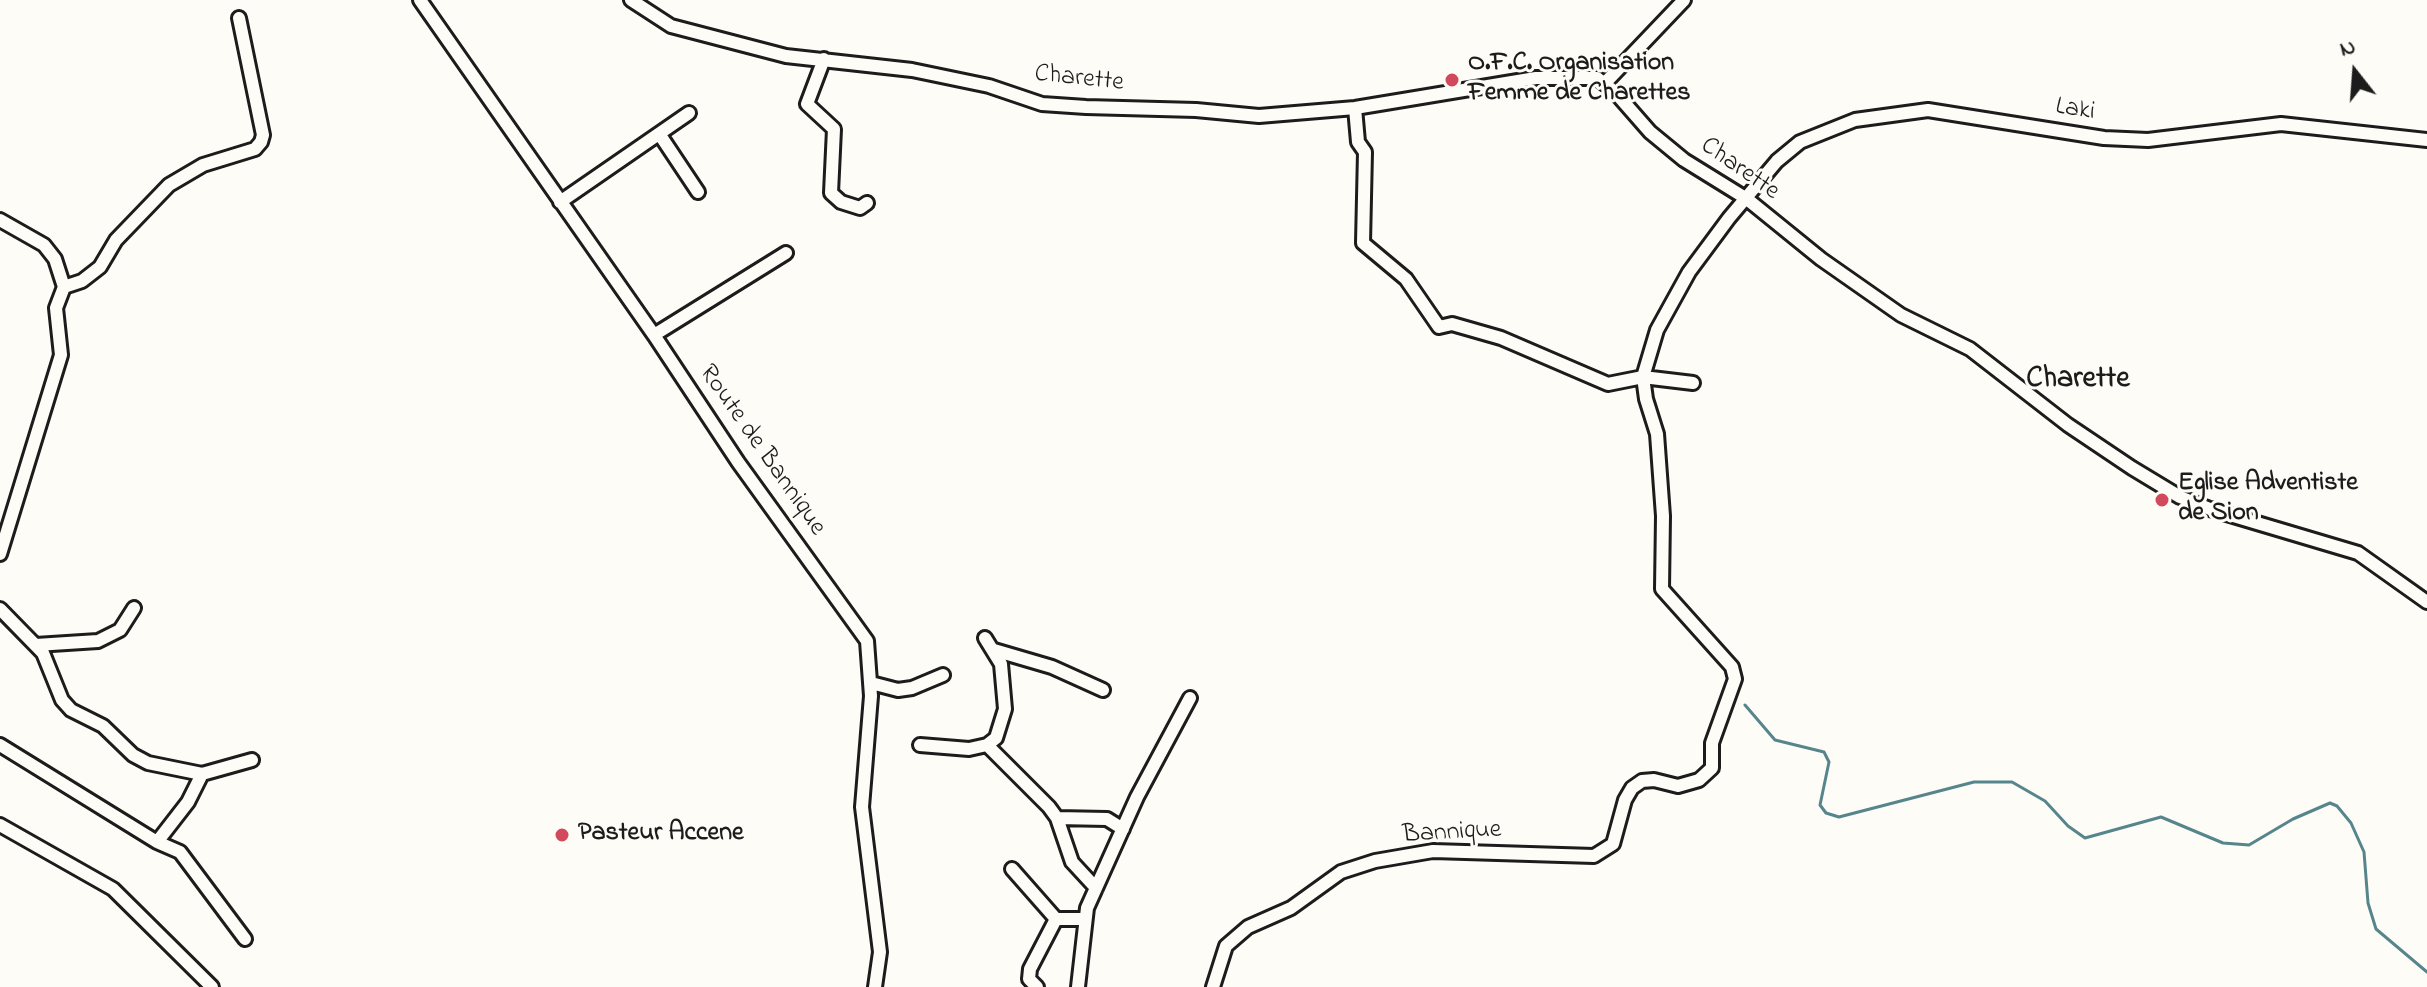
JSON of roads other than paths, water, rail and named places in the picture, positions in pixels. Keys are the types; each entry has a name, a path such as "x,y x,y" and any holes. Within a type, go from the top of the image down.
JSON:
{"street":[{"name":"Route de Bannique","path":"420,0 654,335 738,462 853,617 867,641 871,683 862,807 880,952 875,987"},
{"name":"Charette","path":"631,0 671,26 786,56 950,77 1042,104 1259,116 1355,108 1536,78 1583,76 1605,83 1650,132 1684,160 1747,199 1821,259 1901,315 1970,349 2068,425 2180,497 2358,553 2427,602"},
{"path":"1605,83 1684,0"},
{"path":"64,287 82,281 100,267 116,240 169,185 203,165 255,149 261,142 263,135 239,18"},
{"path":"824,59 807,104 834,129 831,193 841,202 860,208 867,203"},
{"path":"1355,108 1358,142 1365,152 1363,243 1406,279 1439,327 1452,324 1501,338 1608,384 1643,377 1693,383"},
{"name":"Laki","path":"1643,377 1657,330 1689,272 1777,161 1800,142 1855,120 1888,113 1928,110 2127,139 2179,138 2281,124 2427,140"},
{"path":"560,202 689,113"},
{"path":"660,135 698,192"},
{"path":"0,220 44,245 55,259 64,287 56,308 61,355 0,554"},
{"path":"654,335 786,253"},
{"name":"Bannique","path":"1213,987 1226,946 1248,927 1291,908 1341,872 1375,861 1433,851 1594,856 1613,844 1625,800 1632,788 1642,781 1678,786 1699,780 1712,768 1712,743 1735,679 1732,667 1662,589 1663,516 1657,434 1643,377"},
{"path":"36,645 98,641 120,630 134,608"},
{"path":"0,609 36,645 51,670 62,700 71,710 103,726 140,759 202,774 252,760"},
{"path":"920,745 969,749 987,745 996,738 1003,724 1005,709 1001,664 985,638"},
{"path":"994,650 1052,667 1103,690"},
{"path":"871,683 898,690 940,677"},
{"path":"1078,987 1085,948 1084,919 1096,888 1190,698"},
{"path":"0,745 157,842 180,852 245,939"},
{"path":"987,745 1057,818 1072,862 1096,888"},
{"path":"157,842 188,802 202,774"},
{"path":"1057,818 1107,819 1123,829"},
{"path":"0,825 113,889 212,987"},
{"path":"1012,869 1056,919 1084,919"},
{"path":"1037,987 1029,979 1030,969 1056,919"}],"waterway":[{"path":"1745,705 1775,740 1824,752 1829,762 1820,805 1826,813 1839,817 1974,782 2012,782 2045,801 2068,826 2085,838 2161,817 2223,843 2249,845 2293,819 2330,803 2337,806 2351,823 2364,852 2368,903 2376,929 2427,972"}],"place":[{"name":"O.F.C. Organisation Femme de Charettes","path":"1452,80"},
{"name":"Eglise Adventiste de Sion","path":"2162,500"},
{"name":"Pasteur Accene","path":"562,835"}],"district":[{"name":"Charette","path":"2078,381"}]}
